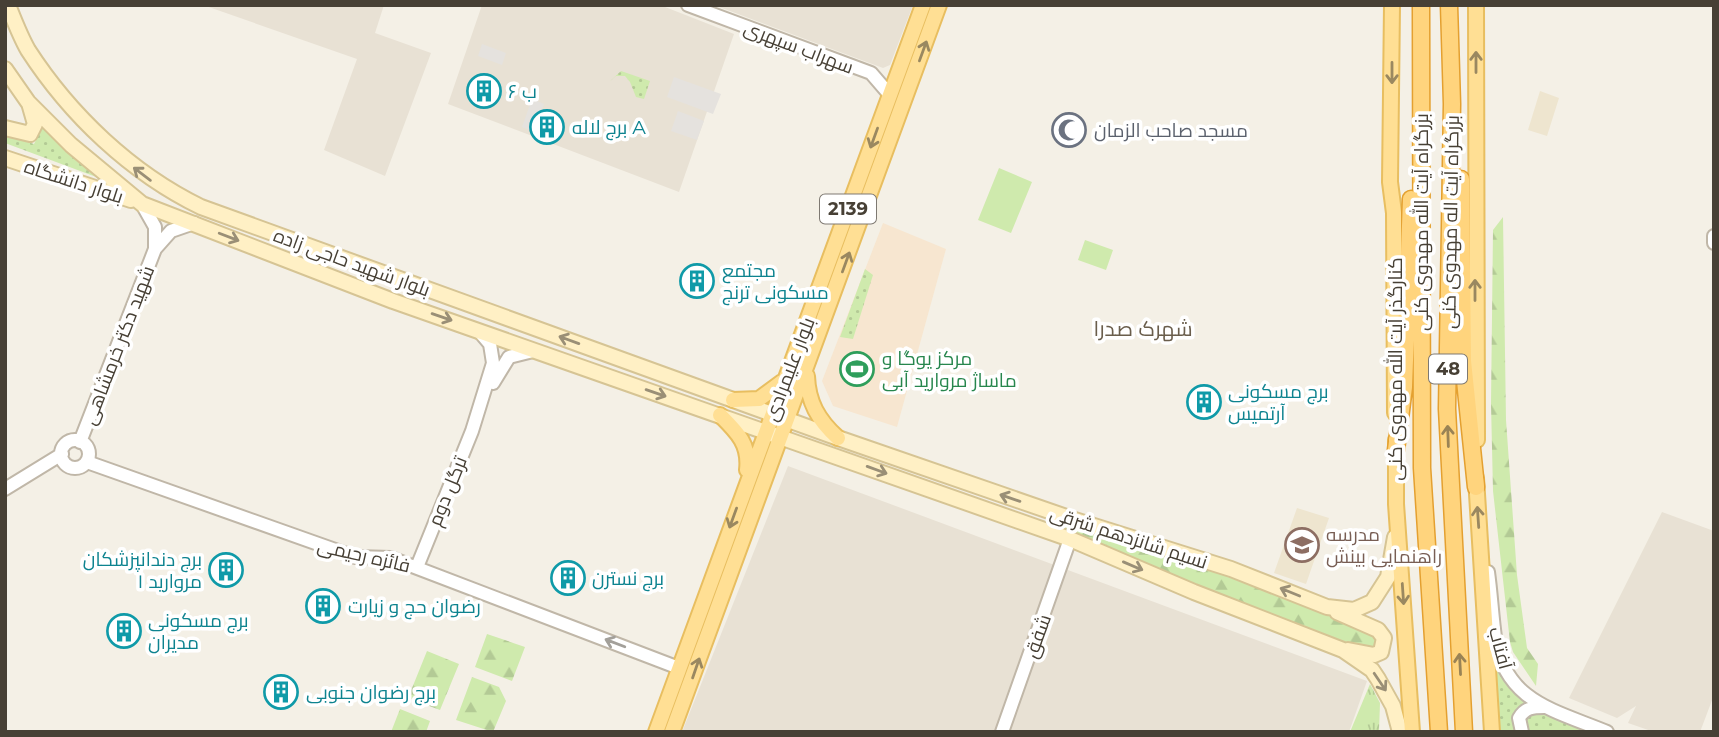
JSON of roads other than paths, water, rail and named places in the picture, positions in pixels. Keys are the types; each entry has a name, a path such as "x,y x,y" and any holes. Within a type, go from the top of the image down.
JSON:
{"highway":[{"name":"بزرگراه آیت الله مهدوی کنی","path":"1420,5 1422,468 1438,732"},
{"name":"بزرگراه آیت اله مهدوی کنی","path":"1451,10 1447,409 1464,732"},
{"path":"1452,104 1458,127 1462,197 1463,361 1476,487"},
{"path":"1396,450 1404,387 1410,201 1420,152"}],"main road":[{"name":"بلوار شهید حاجی زاده","path":"8,5 27,49 71,103 115,151 164,189 214,212 788,418"},
{"name":"بلوار علیمرادی","path":"656,732 923,5"},
{"name":"بلوار علیمرادی","path":"672,732 939,5"},
{"name":"کنارگذر آیت الله مهدوی کنی","path":"1392,5 1390,182 1394,213 1396,504 1412,732"},
{"path":"1476,5 1476,487 1492,732"},
{"name":"بلوار شهید حاجی زاده","path":"5,69 28,102 100,171 142,204 533,351 780,436"},
{"name":"بلوار دانشگاه","path":"5,128 24,134 34,130 28,102"},
{"name":"بلوار دانشگاه","path":"5,158 142,204"},
{"path":"474,328 478,319 475,306"},
{"path":"807,368 808,394 813,406 838,438"},
{"path":"733,400 766,396 788,376"},
{"path":"720,415 739,433 746,448 744,488"},
{"name":"نسیم شانزدهم شرقی","path":"788,418 838,438 1075,520 1231,569 1327,607 1347,610 1363,608 1381,591 1391,564 1396,504"},
{"name":"نسیم شانزدهم شرقی","path":"780,436 1070,539 1194,592 1343,650 1371,670 1378,679 1394,706 1400,732"},
{"path":"853,462 849,451 859,445"},
{"path":"1327,607 1378,630 1384,638 1381,652 1374,655 1343,650"}],"street":[{"name":"سهراب سپهری","path":"688,5 871,74 890,94"},
{"name":"سهراب سپهری","path":"871,74 899,68"},
{"name":"شهید دکتر خرمشاهی","path":"142,204 155,228 155,249"},
{"name":"شهید دکتر خرمشاهی","path":"80,442 155,249 171,231 194,223"},
{"path":"1714,236 1714,243"},
{"name":"ترگل دوم","path":"474,328 493,353 478,415"},
{"name":"ترگل دوم","path":"417,567 478,415 509,357 533,351"},
{"path":"5,489 62,454 68,443 80,442 89,451 87,462 80,467 71,468 64,463 62,454"},
{"name":"فائزه رحیمی","path":"87,462 342,553 355,557 391,558 417,567 679,668"},
{"name":"شفق","path":"1002,732 1070,539"},
{"name":"آفتاب","path":"1481,548 1502,663 1515,686 1544,707 1607,732"},
{"path":"1522,732 1519,719 1522,712 1528,708 1544,707"}],"place":[{"name":"ب ۶","path":"484,91"},
{"name":"برج لاله A","path":"547,127"},
{"name":"مسجد صاحب الزمان","path":"1069,130"},
{"name":"مجتمع مسکونی ترنج","path":"697,281"},
{"name":"مرکز یوگا و ماساژ مروارید آبی","path":"857,369"},
{"name":"برج مسکونی آرتمیس","path":"1204,402"},
{"name":"مدرسه راهنمایی بینش","path":"1302,545"},
{"name":"برج دندانپزشکان مروارید ۱","path":"226,570"},
{"name":"برج نسترن","path":"568,578"},
{"name":"رضوان حج و زیارت","path":"323,606"},
{"name":"برج مسکونی مدیران","path":"124,631"},
{"name":"برج رضوان جنوبی","path":"281,692"}],"district":[{"name":"شهرک صدرا","path":"1143,329"}]}
